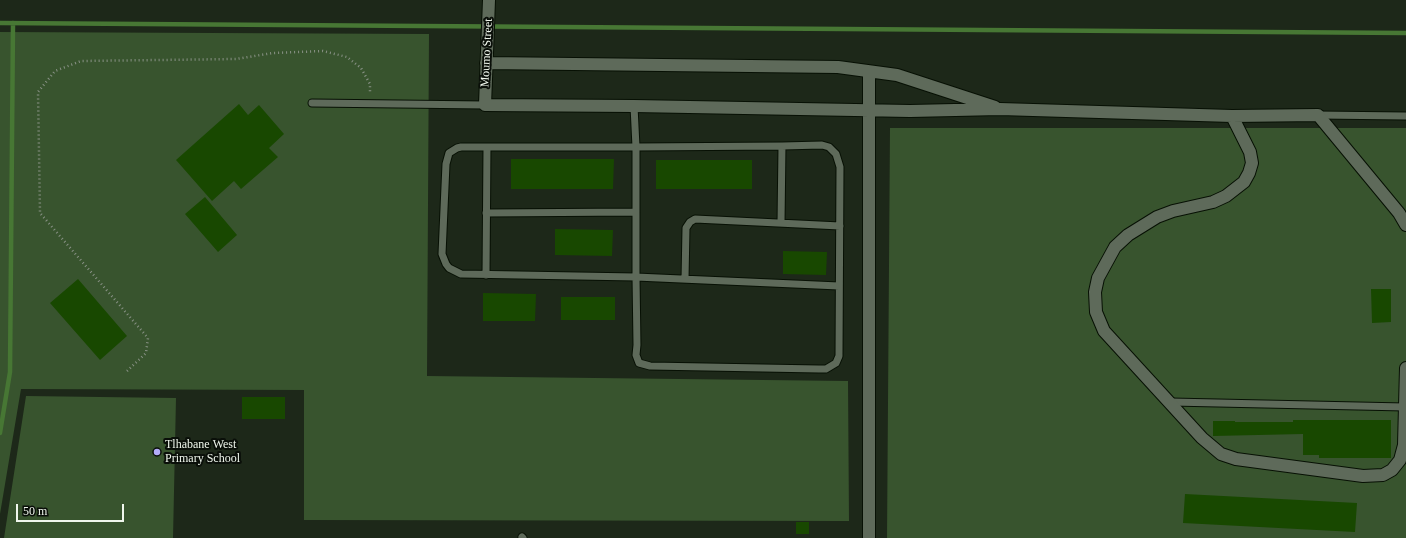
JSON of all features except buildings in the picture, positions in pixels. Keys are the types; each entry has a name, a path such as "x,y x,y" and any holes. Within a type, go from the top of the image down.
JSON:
{"street":[{"name":"Moumo Street","path":"485,105 489,0"},
{"path":"486,62 838,67 897,75 1000,109"},
{"path":"869,72 870,538"},
{"path":"485,105 634,106 954,112 1000,109 1232,116 1318,115 1399,213 1406,225"},
{"path":"1232,116 1250,152 1252,163 1244,182 1226,196 1214,202 1173,211 1141,225 1115,247 1098,278 1096,292 1096,312 1104,331 1171,402 1208,444 1227,457 1374,476 1392,470 1400,460 1404,445 1406,368"}],"lane":[{"path":"312,103 485,105"},
{"path":"634,106 636,147 636,212 636,277 636,355 639,363 650,366 826,369 836,363 839,356 838,286 840,167 836,154 829,147 822,145 636,147 487,147 453,149 448,157 442,254 446,264 454,272 461,274 636,277 838,286"},
{"path":"1318,115 1406,116"},
{"path":"781,223 782,146"},
{"path":"486,275 487,147"},
{"path":"486,213 636,212"},
{"path":"685,279 686,228 692,220 698,219 840,226"},
{"path":"1171,402 1404,407"}],"path":[{"path":"127,371 146,353 148,338 40,213 38,92 55,71 81,61 236,59 273,53 323,51 347,57 361,68 370,84 370,104"}],"green space":[{"path":"0,32 429,34 427,376 848,381 849,521 304,520 304,390 21,389 0,514"},
{"path":"890,128 1406,128 1406,538 887,538"},
{"path":"26,396 176,398 173,538 4,538"}],"waterway":[{"path":"0,23 1406,33"},
{"path":"0,433 10,372 13,23"}],"place":[{"name":"Tlhabane West Primary School","path":"157,452"}]}
